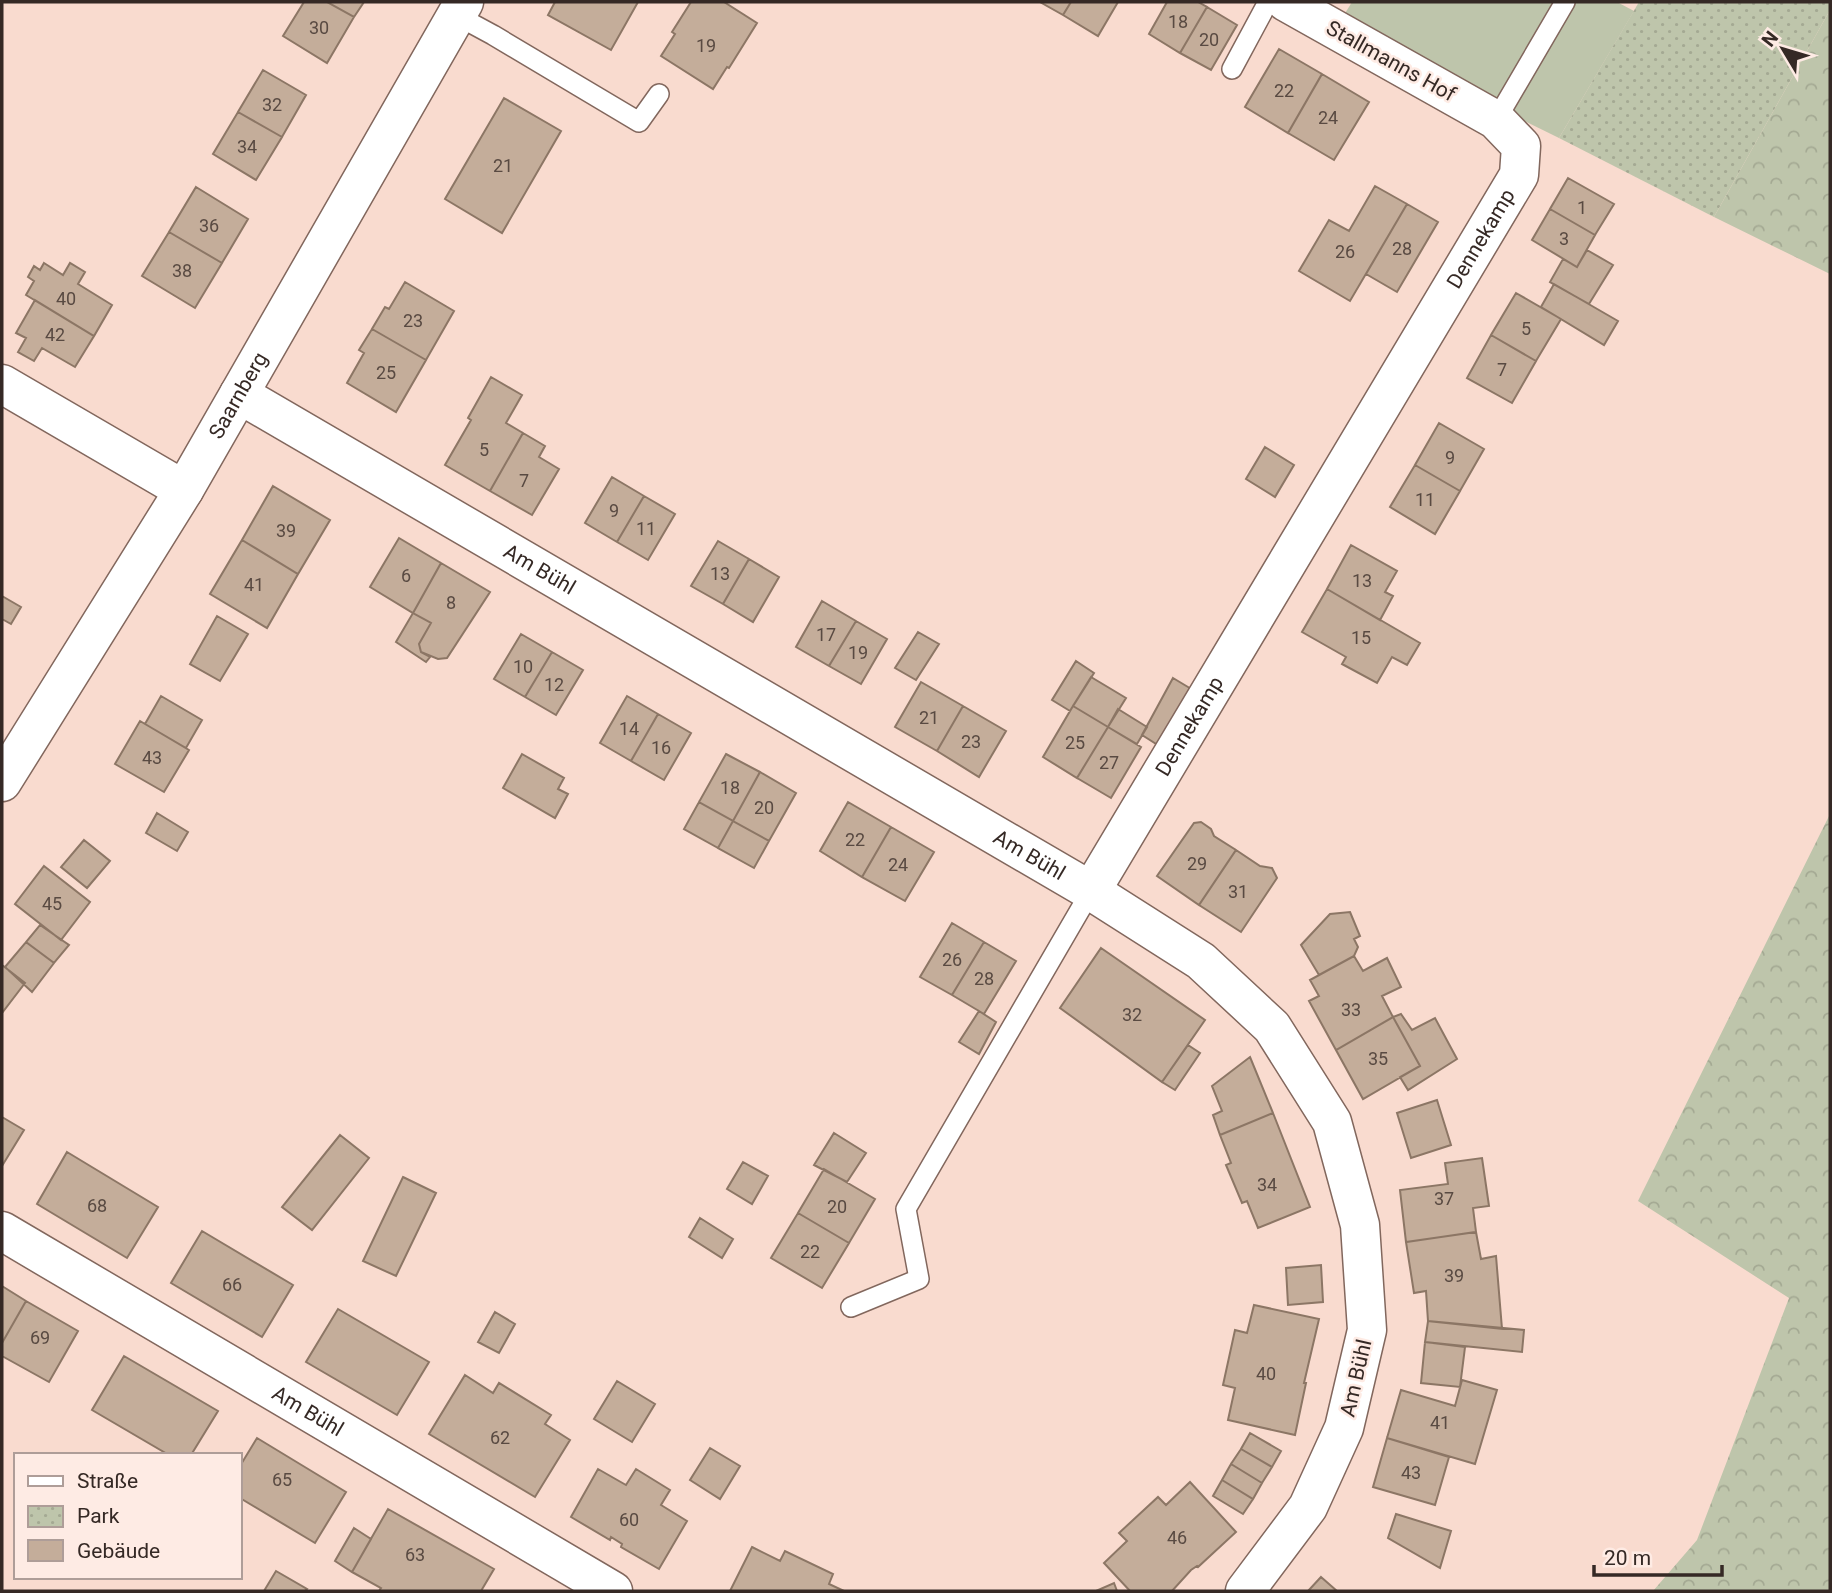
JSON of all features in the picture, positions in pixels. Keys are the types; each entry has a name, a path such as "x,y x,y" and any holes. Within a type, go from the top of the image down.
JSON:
{"street":[{"name":"Stallmanns Hof","path":"1286,2 1328,19 1496,120"},
{"name":"Saarnberg","path":"2,782 184,490 460,8"},
{"name":"Dennekamp","path":"1091,891 1519,175 1521,146 1496,120"},
{"path":"2,384 184,490"},
{"name":"Am Bühl","path":"239,394 1091,891 1201,961 1272,1027 1332,1122 1360,1225 1367,1330 1344,1428 1308,1507 1245,1591"},
{"name":"Am Bühl","path":"2,1231 613,1591"}],"lane":[{"path":"1232,69 1268,2"},
{"path":"1496,120 1565,2"},
{"path":"460,8 493,35 639,122 659,94"},
{"name":"Dennekamp","path":"851,1307 919,1279 906,1209 1091,891"}],"green space":[{"path":"1352,2 1617,2 1634,11 1559,138 1512,115 1344,15"},
{"path":"1639,2 1830,2 1830,10 1714,217 1559,138"},
{"path":"1830,10 1830,274 1714,217"},
{"path":"1830,814 1830,1591 1653,1591 1697,1540 1789,1298 1638,1201"}],"building":[{"path":"304,2 327,2 354,17 327,63 283,36"},
{"path":"327,2 364,2 354,17"},
{"path":"555,2 638,2 611,50 548,15"},
{"path":"691,2 724,2 757,23 713,89 661,56"},
{"path":"1040,2 1071,2 1063,15"},
{"path":"1071,2 1118,2 1098,36 1063,15"},
{"path":"1167,2 1198,2 1207,7 1180,53 1149,34"},
{"path":"1207,7 1237,25 1211,70 1180,53"},
{"path":"1279,49 1322,74 1288,133 1245,107"},
{"path":"263,70 306,95 282,137 238,112"},
{"path":"1322,74 1369,102 1334,160 1288,133"},
{"path":"504,98 561,131 502,233 445,199"},
{"path":"238,112 282,137 256,180 213,154"},
{"path":"1568,178 1614,204 1595,235 1550,209"},
{"path":"1375,186 1407,204 1350,301 1299,271 1329,220 1349,231"},
{"path":"196,187 248,219 222,263 169,232"},
{"path":"1407,204 1438,222 1397,292 1366,274"},
{"path":"1550,209 1595,235 1577,267 1532,240"},
{"path":"169,232 222,263 195,308 142,276"},
{"path":"1587,250 1613,265 1589,304 1550,282 1563,259 1577,267"},
{"path":"44,263 63,275 70,263 85,272 78,284 112,305 94,336 26,295 34,281 28,277 34,266 40,270"},
{"path":"405,282 454,311 426,360 372,329 385,307 389,309"},
{"path":"1554,284 1618,321 1604,345 1541,307"},
{"path":"1516,293 1561,319 1536,361 1491,335"},
{"path":"35,300 94,336 75,367 42,348 34,361 18,352 26,338 16,333"},
{"path":"372,329 426,360 396,412 347,383 364,353 359,350"},
{"path":"1491,335 1536,361 1512,403 1467,378"},
{"path":"491,377 522,395 506,423 523,433 490,491 445,465 471,420 468,418"},
{"path":"1439,423 1484,449 1460,491 1415,465"},
{"path":"523,433 545,446 539,457 559,469 532,515 490,491"},
{"path":"1265,447 1294,465 1275,497 1246,479"},
{"path":"1415,465 1460,491 1435,534 1390,507"},
{"path":"612,477 644,496 617,542 585,523"},
{"path":"273,486 330,520 298,574 242,540"},
{"path":"644,496 675,514 648,560 617,542"},
{"path":"399,538 441,563 413,613 370,587"},
{"path":"242,540 298,574 267,628 210,594"},
{"path":"718,541 749,559 723,604 691,586"},
{"path":"1351,545 1397,571 1385,592 1393,596 1380,620 1327,589"},
{"path":"749,559 779,577 753,622 723,604"},
{"path":"441,563 490,592 447,658 438,659 421,652 419,644 431,623 413,613"},
{"path":"1327,589 1420,643 1407,665 1392,657 1377,683 1342,664 1346,657 1302,632"},
{"path":"2,596 21,607 11,624 2,619"},
{"path":"822,601 856,621 829,666 796,647"},
{"path":"413,613 431,623 419,644 421,652 430,657 426,662 396,642"},
{"path":"217,616 248,634 220,681 190,664"},
{"path":"856,621 887,639 861,684 829,666"},
{"path":"918,632 939,644 916,680 895,668"},
{"path":"521,634 552,652 525,697 494,679"},
{"path":"552,652 583,670 556,715 525,697"},
{"path":"1076,661 1094,673 1070,711 1052,700"},
{"path":"1091,677 1126,698 1108,727 1073,706"},
{"path":"1173,678 1193,690 1161,747 1142,735"},
{"path":"921,682 963,706 937,751 895,727"},
{"path":"161,696 202,720 186,748 145,724"},
{"path":"627,696 658,714 631,761 600,743"},
{"path":"963,706 1006,731 979,777 937,751"},
{"path":"1073,706 1108,727 1077,778 1043,757"},
{"path":"1118,709 1147,727 1137,744 1108,727"},
{"path":"658,714 691,733 664,780 631,761"},
{"path":"140,721 189,750 164,792 115,764"},
{"path":"1108,727 1141,747 1111,798 1077,778"},
{"path":"522,754 564,778 558,789 568,794 555,818 503,788"},
{"path":"726,754 760,772 733,821 699,802"},
{"path":"760,772 796,793 769,841 733,821"},
{"path":"699,802 733,821 718,848 684,829"},
{"path":"848,802 891,827 862,877 820,851"},
{"path":"157,813 188,832 177,851 146,833"},
{"path":"733,821 769,841 754,868 718,848"},
{"path":"1201,822 1211,829 1214,836 1236,850 1199,905 1157,876 1194,823"},
{"path":"891,827 934,852 905,901 862,877"},
{"path":"84,840 110,861 87,888 61,867"},
{"path":"1236,850 1260,866 1272,868 1277,878 1241,932 1199,905"},
{"path":"44,866 90,902 61,940 15,904"},
{"path":"1350,912 1360,936 1354,939 1358,947 1354,956 1319,975 1301,945 1330,914"},
{"path":"952,923 984,942 952,995 920,977"},
{"path":"40,925 69,945 54,963 26,942"},
{"path":"26,942 54,963 32,992 5,967"},
{"path":"984,942 1016,961 984,1014 952,995"},
{"path":"1101,948 1205,1020 1162,1082 1060,1008"},
{"path":"1354,956 1363,971 1387,958 1401,987 1382,996 1393,1017 1336,1050 1309,1001 1319,996 1310,980"},
{"path":"2,965 25,983 2,1013"},
{"path":"979,1011 996,1022 979,1054 959,1042"},
{"path":"1401,1014 1412,1030 1435,1018 1457,1059 1408,1090 1400,1077 1420,1066 1393,1017"},
{"path":"1393,1017 1420,1066 1363,1099 1336,1050"},
{"path":"1188,1045 1200,1053 1175,1090 1162,1082"},
{"path":"1250,1057 1273,1113 1220,1135 1213,1115 1222,1111 1212,1086"},
{"path":"1437,1100 1451,1145 1411,1158 1397,1113"},
{"path":"1273,1113 1310,1207 1258,1228 1247,1201 1242,1203 1226,1165 1231,1163 1220,1135"},
{"path":"2,1117 24,1130 2,1166"},
{"path":"834,1133 866,1153 847,1182 814,1165"},
{"path":"340,1135 369,1158 312,1230 282,1207"},
{"path":"67,1152 158,1207 127,1258 37,1204"},
{"path":"1482,1158 1489,1206 1473,1208 1476,1232 1406,1242 1400,1190 1448,1184 1445,1163"},
{"path":"743,1162 768,1176 752,1204 727,1189"},
{"path":"824,1169 875,1199 849,1243 798,1213"},
{"path":"403,1177 436,1193 396,1276 363,1261"},
{"path":"798,1213 849,1243 822,1288 771,1258"},
{"path":"700,1218 733,1239 722,1258 689,1237"},
{"path":"202,1231 293,1285 262,1337 171,1283"},
{"path":"1476,1232 1481,1259 1496,1256 1502,1329 1428,1321 1426,1291 1414,1293 1406,1242"},
{"path":"1321,1265 1323,1302 1288,1305 1286,1268"},
{"path":"2,1286 26,1301 2,1343"},
{"path":"26,1301 78,1331 49,1382 2,1356 2,1343"},
{"path":"1254,1305 1319,1319 1295,1435 1228,1420 1235,1388 1223,1385 1235,1330 1247,1333"},
{"path":"338,1309 429,1362 397,1415 306,1362"},
{"path":"495,1312 515,1324 499,1353 478,1342"},
{"path":"1428,1321 1524,1330 1522,1352 1425,1342"},
{"path":"1425,1342 1465,1347 1460,1387 1421,1383"},
{"path":"124,1356 218,1411 192,1453 166,1453 92,1410"},
{"path":"465,1375 493,1393 499,1383 551,1415 545,1424 570,1440 535,1497 429,1434"},
{"path":"1462,1380 1497,1390 1475,1464 1387,1438 1401,1390 1455,1406"},
{"path":"617,1381 655,1404 632,1442 594,1419"},
{"path":"1250,1433 1281,1451 1272,1467 1241,1449"},
{"path":"257,1438 346,1492 315,1543 242,1499 242,1463"},
{"path":"1387,1438 1449,1457 1435,1505 1373,1487"},
{"path":"710,1448 740,1466 720,1499 690,1480"},
{"path":"1241,1449 1272,1467 1262,1483 1231,1464"},
{"path":"1231,1464 1262,1483 1253,1499 1222,1480"},
{"path":"598,1469 626,1485 636,1469 670,1490 661,1505 687,1521 659,1569 621,1547 622,1544 611,1537 610,1540 571,1517"},
{"path":"1222,1480 1253,1499 1243,1514 1213,1496"},
{"path":"1190,1482 1236,1532 1198,1567 1191,1570 1172,1591 1130,1591 1104,1563 1127,1541 1119,1533 1158,1497 1166,1505"},
{"path":"388,1509 494,1569 481,1591 379,1591 381,1588 352,1572"},
{"path":"1396,1514 1451,1531 1440,1568 1388,1538"},
{"path":"354,1528 371,1539 352,1572 335,1561"},
{"path":"752,1547 780,1561 785,1551 833,1574 829,1584 844,1591 730,1591"},
{"path":"276,1571 307,1589 264,1591"},
{"path":"1321,1577 1337,1591 1308,1591"},
{"path":"1114,1583 1117,1591 1096,1591"}]}
